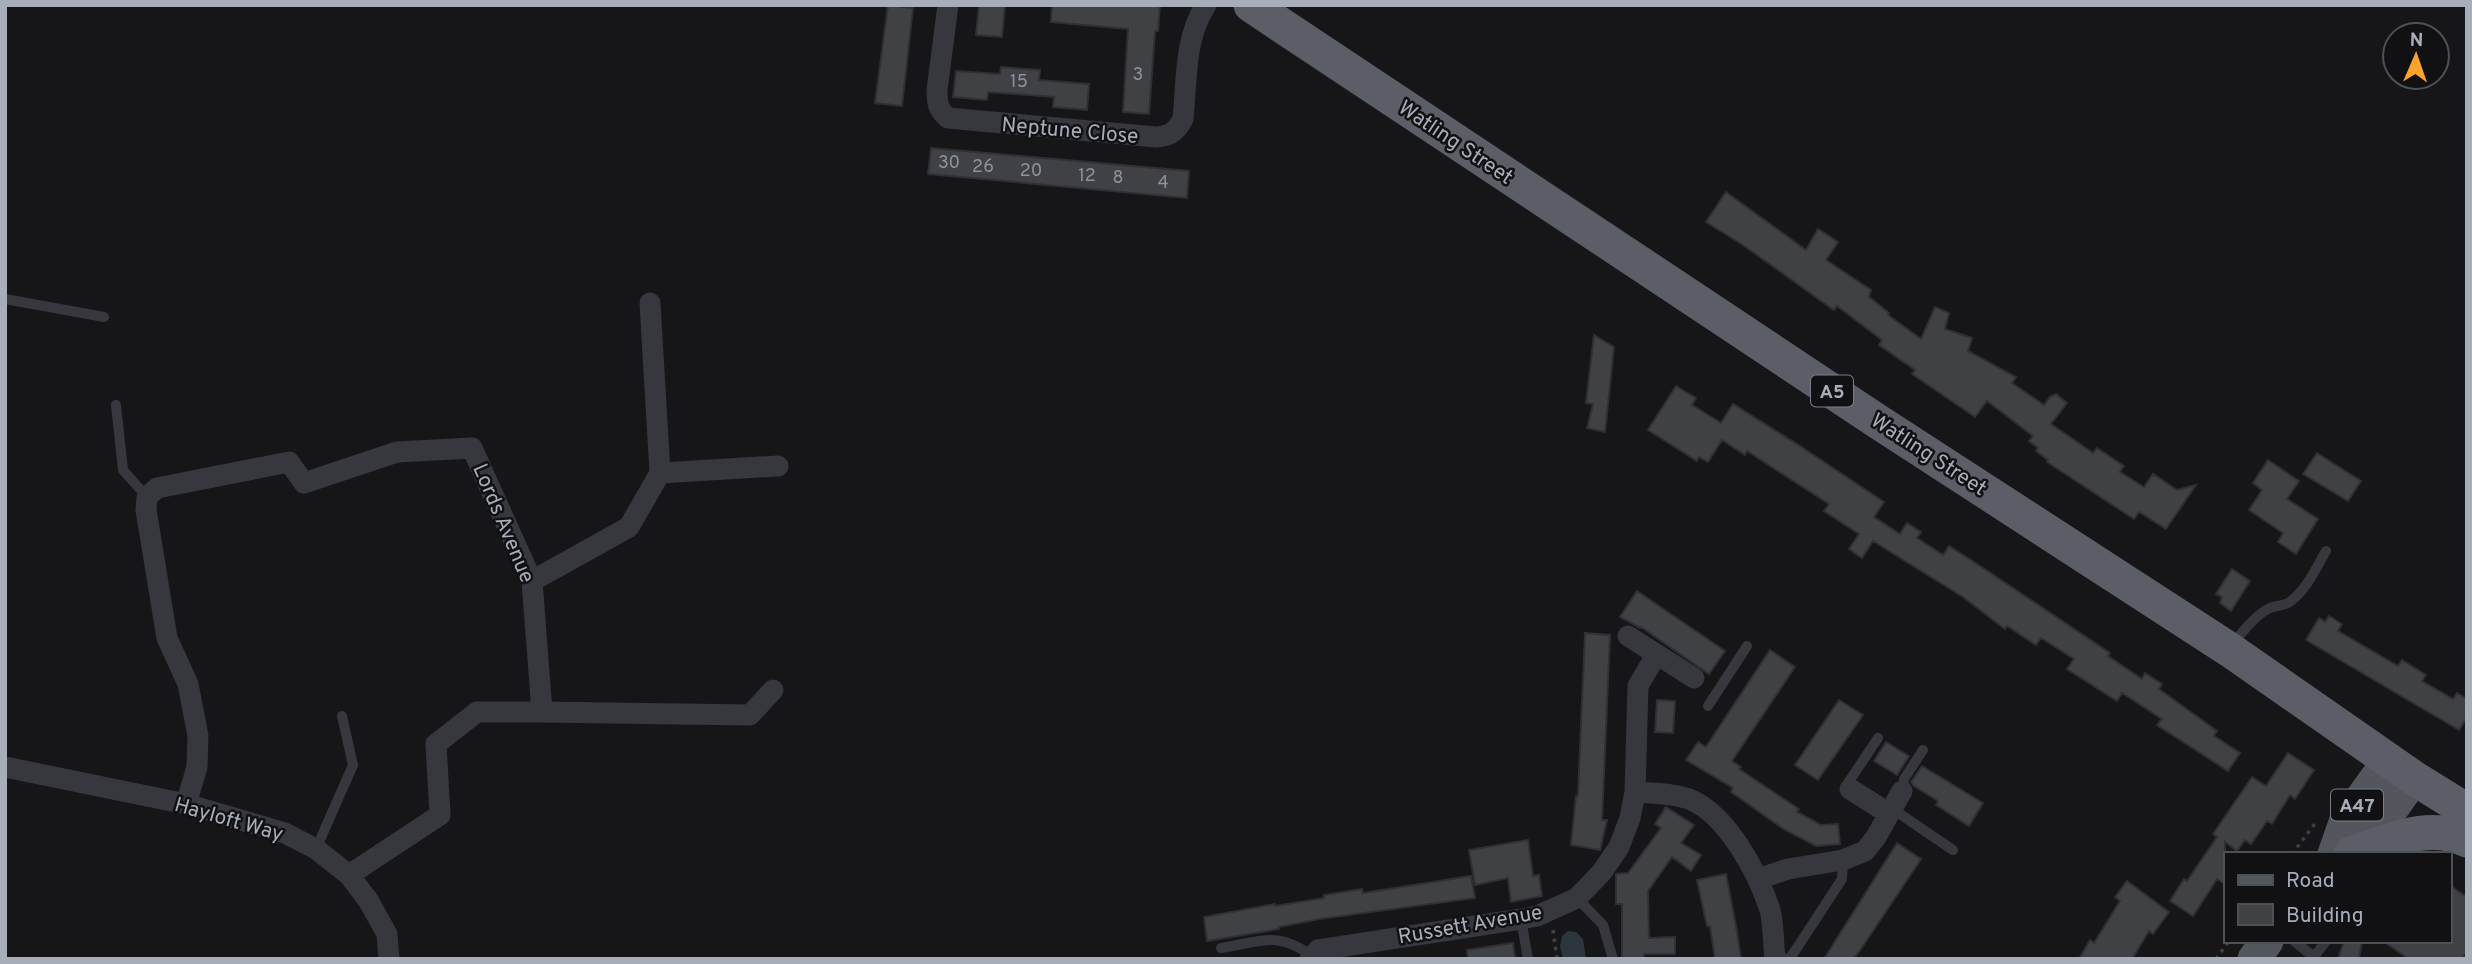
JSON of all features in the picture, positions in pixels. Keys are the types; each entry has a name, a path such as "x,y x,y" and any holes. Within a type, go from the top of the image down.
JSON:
{"highway":[{"name":"Watling Street","path":"1251,5 1877,421 2230,650 2401,769 2467,811"},
{"path":"2357,852 2404,837 2434,831 2467,839"}],"main road":[{"name":"A47","path":"2338,852 2346,820 2401,769"},
{"path":"2254,959 2266,943"}],"street":[{"name":"Neptune Close","path":"948,5 937,90 940,112 948,118 1156,137 1169,136 1183,119 1191,35 1206,5"},
{"path":"532,581 629,527 660,473 650,303"},
{"name":"Lords Avenue","path":"147,497 157,488 289,462 304,484 397,452 472,448 532,581 542,712"},
{"path":"660,473 778,466"},
{"path":"147,497 146,510 167,638 188,684 198,736 197,767 186,804"},
{"path":"1628,636 1694,678"},
{"name":"Russett Avenue","path":"1311,958 1318,950 1521,919 1549,911 1577,898 1602,872 1619,847 1630,818 1635,792 1638,686 1656,655"},
{"path":"349,875 440,816 436,744 477,712 750,715 773,690"},
{"name":"Hayloft Way","path":"5,767 186,804 285,833 316,849 349,875 368,900 387,934 389,959"},
{"path":"1758,879 1788,869 1843,860 1865,851 1894,804 1850,789"},
{"path":"1635,792 1688,799 1710,812 1730,834 1758,879 1771,913 1774,959"}],"lane":[{"path":"5,299 104,317"},
{"path":"116,405 123,470 147,497"},
{"path":"2230,650 2239,636 2257,618 2270,608 2287,604 2295,598 2326,551"},
{"path":"1707,705 1747,646"},
{"path":"1694,678 1715,691"},
{"path":"316,849 353,765 342,716"},
{"path":"1850,789 1848,783 1878,738"},
{"path":"1923,750 1904,779 1894,804 1953,849"},
{"path":"1786,959 1791,957 1842,879 1843,860"},
{"path":"1577,898 1603,925 1613,959"},
{"path":"1521,919 1528,959"},
{"path":"1221,948 1280,939 1296,944 1311,958"},
{"path":"2296,943 2314,957 2324,943"}],"path":[{"path":"1549,911 1557,959"},
{"path":"2216,959 2228,943"}],"shaded area":[{"path":"1568,931 1576,932 1583,939 1586,959 1563,959 1560,946 1562,936"}],"building":[{"path":"888,5 913,8 902,106 875,103"},
{"path":"979,5 1005,5 1002,37 976,35"},
{"path":"1052,5 1160,5 1158,31 1155,31 1149,114 1123,112 1128,29 1051,22"},
{"path":"1001,67 1040,70 1039,80 1089,84 1087,110 1053,107 1054,97 988,92 987,100 953,97 956,71 1000,74"},
{"path":"931,148 1189,171 1187,198 928,174"},
{"path":"1726,192 1806,250 1818,229 1838,242 1826,260 1871,290 1869,297 1921,339 1935,307 1949,313 1945,329 1972,338 1968,351 2016,377 2012,383 2044,405 2056,394 2067,403 2051,424 2093,453 2097,448 2124,466 2120,472 2144,487 2153,474 2177,490 2196,485 2166,529 2139,512 2134,519 2047,462 2048,460 2036,451 2038,448 2029,441 2033,436 1987,401 1975,417 1912,374 1915,370 1879,345 1882,340 1837,306 1834,310 1706,222"},
{"path":"1594,335 1614,347 1605,432 1587,428 1593,404 1586,403"},
{"path":"1676,386 1696,398 1692,405 1721,423 1733,404 1884,502 1874,517 1900,534 1907,523 1921,532 1917,538 1943,555 1949,546 2110,653 2108,656 2142,679 2145,673 2162,684 2159,689 2217,731 2214,736 2240,753 2228,771 2157,725 2162,719 2122,693 2117,701 2067,669 2074,659 2041,638 2036,645 2007,626 2005,629 1963,597 1873,541 1862,558 1849,549 1859,534 1824,511 1829,504 1747,451 1745,455 1722,440 1708,462 1699,457 1697,461 1648,430"},
{"path":"2317,453 2361,481 2348,501 2303,474"},
{"path":"2268,460 2299,481 2287,499 2318,519 2296,554 2278,542 2283,533 2249,510 2262,490 2253,483"},
{"path":"2232,569 2250,581 2231,611 2220,603 2222,597 2216,594"},
{"path":"1637,591 1725,651 1709,674 1641,627 1620,617"},
{"path":"2329,616 2342,624 2338,631 2398,666 2402,660 2426,675 2422,681 2453,699 2457,693 2467,699 2467,717 2459,730 2306,640 2319,618 2325,622"},
{"path":"1585,633 1610,635 1602,820 1607,820 1600,850 1571,845 1578,796"},
{"path":"1770,650 1795,667 1732,761 1741,767 1739,769 1799,809 1797,812 1821,825 1838,824 1840,844 1816,846 1785,830 1731,792 1733,788 1686,760 1698,742 1706,747"},
{"path":"1657,700 1675,701 1673,733 1655,732"},
{"path":"1839,700 1863,715 1818,780 1795,765"},
{"path":"1886,742 1909,756 1897,775 1874,761"},
{"path":"2288,753 2314,770 2295,799 2290,795 2272,824 2267,821 2251,844 2245,840 2237,851 2225,842 2224,883 2217,879 2193,916 2170,901 2217,837 2213,834 2252,777 2266,786"},
{"path":"1922,766 1983,803 1969,826 1936,805 1938,801 1914,786 1911,782"},
{"path":"1666,807 1694,825 1681,843 1701,855 1691,871 1672,857 1648,891 1649,938 1675,937 1675,954 1644,954 1644,959 1622,959 1622,904 1616,904 1616,874 1628,873 1661,828 1655,824"},
{"path":"1528,840 1533,876 1539,875 1542,896 1511,902 1508,878 1475,885 1469,850"},
{"path":"1897,843 1921,859 1853,959 1824,959"},
{"path":"1726,874 1741,959 1715,959 1710,926 1707,926 1697,880"},
{"path":"1471,876 1475,898 1319,919 1279,929 1207,941 1204,917 1324,898 1324,895 1362,889 1363,893"},
{"path":"2127,881 2169,912 2153,934 2149,931 2132,959 2079,959 2090,940 2094,943 2120,901 2115,897"},
{"path":"2451,886 2467,897 2467,951 2462,959 2409,959 2386,943 2451,943"},
{"path":"1513,943 1515,959 1468,959 1467,950"},
{"path":"2343,943 2362,943 2359,959 2338,959"}]}
